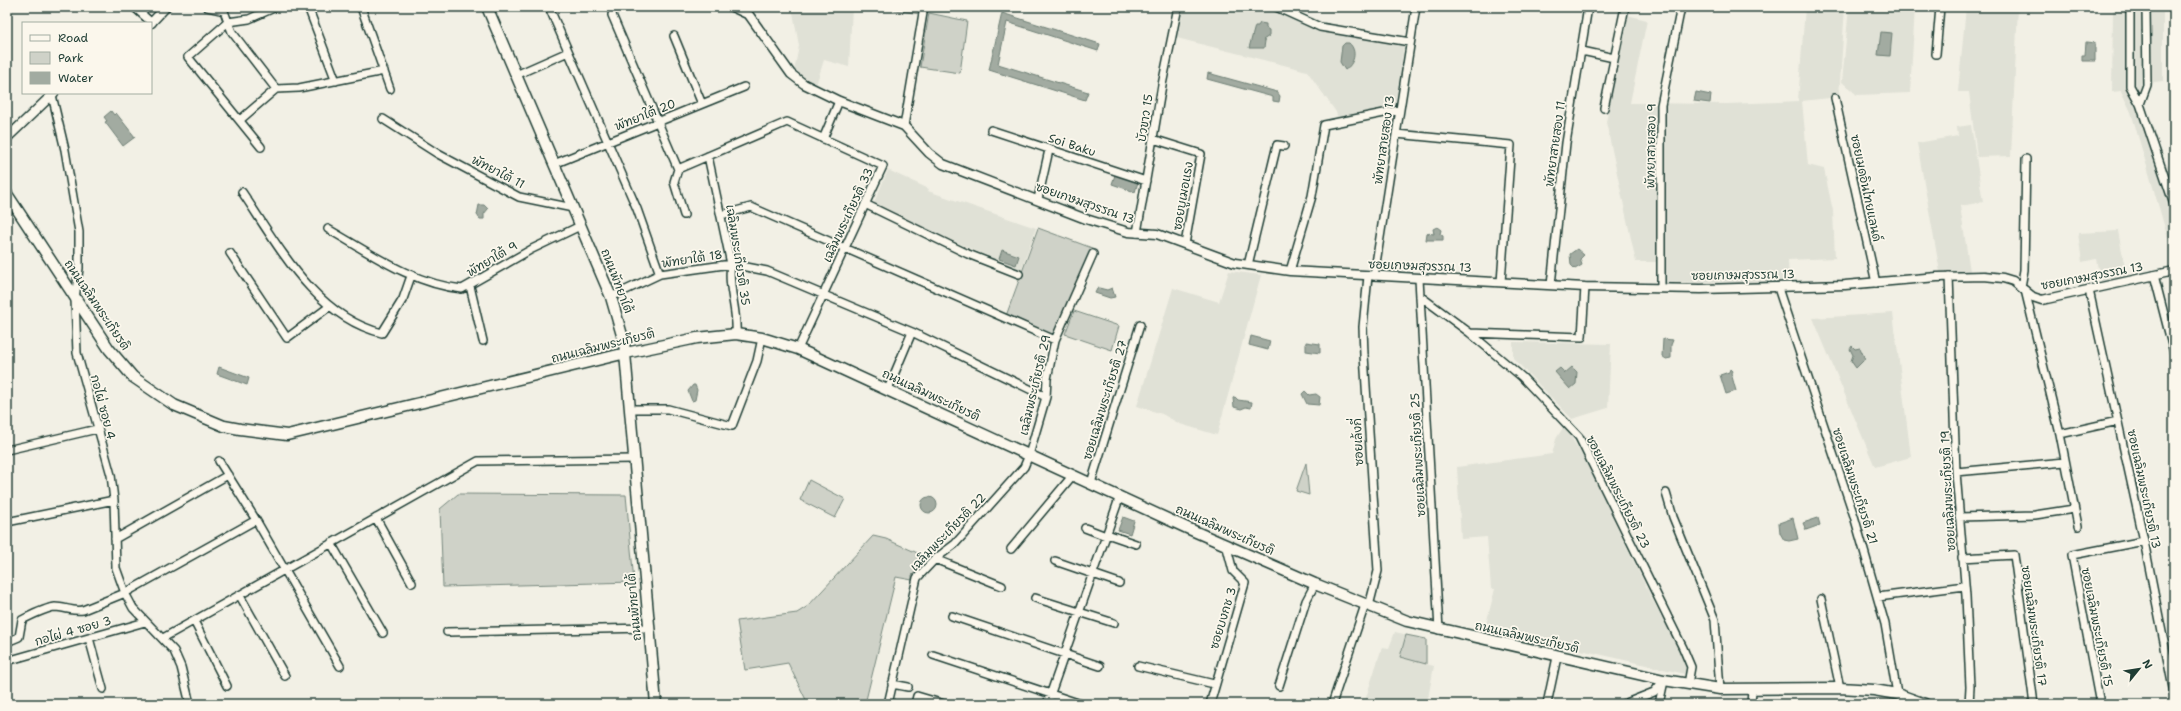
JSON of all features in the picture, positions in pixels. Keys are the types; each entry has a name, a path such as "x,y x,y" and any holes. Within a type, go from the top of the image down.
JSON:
{"main road":[{"name":"ถนนพัทยาใต้","path":"488,7 611,297 626,353 656,704"},
{"name":"ถนนเฉลิมพระเกียรติ","path":"7,194 75,299 117,359 133,377 174,405 224,426 256,432 287,434 626,353 697,338 736,334 762,338 798,349 1315,584 1407,621 1439,630 1557,657 1688,684 1720,689 1752,690 1840,688 1897,694 1925,704"}],"street":[{"path":"134,7 150,22"},
{"path":"152,22 166,7"},
{"path":"207,7 224,9 232,32 276,89"},
{"path":"261,147 188,57 228,22 249,19 276,7"},
{"path":"308,7 336,81"},
{"path":"361,7 390,89"},
{"path":"549,7 637,209 660,274"},
{"path":"614,7 612,15 656,121 678,169 674,182 684,215"},
{"name":"ซอยเกษมสุวรรณ 13","path":"732,7 749,15 791,74 804,84 839,101 904,126 929,153 943,164 1086,219 1137,233 1157,234 1235,263 1290,271 1584,287 1778,288 1876,283 1949,276 2003,278 2023,288 2033,297 2042,300 2174,271"},
{"path":"904,126 924,7"},
{"name":"บัวขาว 15","path":"1137,233 1178,7"},
{"path":"1276,7 1320,27 1410,42"},
{"name":"พัทยาสายสอง 13","path":"1371,276 1396,134 1416,7"},
{"name":"พัทยาสายสอง 11","path":"1551,285 1566,142 1588,7"},
{"path":"1604,108 1625,7"},
{"name":"พัทยาสายสอง 9","path":"1661,288 1661,105 1681,7"},
{"path":"1936,54 1940,7"},
{"path":"2130,7 2130,86 2140,104 2174,205"},
{"path":"2140,104 2147,85 2146,7"},
{"path":"674,36 702,104"},
{"path":"1582,51 1614,58"},
{"path":"516,76 568,52"},
{"path":"240,120 276,89 299,88 384,71"},
{"path":"2130,86 2139,88 2147,85"},
{"name":"พัทยาใต้ 20","path":"554,164 744,86"},
{"path":"7,138 53,94"},
{"name":"กอไผ่ ซอย 4","path":"53,94 65,150 79,232 79,268 75,299 76,353 110,475 114,500 116,568 125,593 133,608 174,651 181,667 190,704"},
{"name":"ซอยเมดอินไทยแลนด์","path":"1835,98 1876,283"},
{"path":"678,169 787,122 823,139 839,101"},
{"path":"1290,271 1312,196 1324,125 1399,110"},
{"name":"พัทยาใต้ 11","path":"383,119 438,154 519,197 573,208"},
{"name":"Soi Baku","path":"991,130 1146,181"},
{"path":"1396,134 1511,145 1501,282"},
{"name":"เฉลิมพระเกียรติ 33","path":"798,349 883,166 823,139"},
{"name":"ซอยบูเมอแรง","path":"1153,139 1201,154 1185,244"},
{"path":"1248,265 1277,145 1284,146"},
{"path":"1038,200 1049,150"},
{"name":"เฉลิมพระเกียรติ 35","path":"708,156 731,264 729,275 737,319 736,334"},
{"path":"2026,159 2023,288 2060,434 2078,526"},
{"path":"242,192 288,260 316,295 330,306 368,330 382,333 403,299 411,276"},
{"path":"865,204 968,254 1019,274"},
{"path":"721,215 751,207 1055,340"},
{"name":"พัทยาใต้ 9","path":"328,229 411,276 449,288 462,289 470,286 494,269 580,226"},
{"path":"230,253 287,338 330,306"},
{"name":"เฉลิมพระเกียรติ 29","path":"1029,455 1046,397 1047,379 1055,340 1093,254"},
{"name":"พัทยาใต้ 18","path":"611,297 660,274 731,264 767,271 912,332 1046,397"},
{"path":"2154,275 2174,353"},
{"name":"ซอยเล้งกี่","path":"1332,704 1378,571 1363,327 1371,276"},
{"name":"ซอยเฉลิมพระเกียรติ 19","path":"1949,276 1956,472 1962,558 1966,586 1970,686 1969,704"},
{"name":"ซอยเฉลิมพระเกียรติ 25","path":"1419,278 1439,630"},
{"path":"470,286 483,342"},
{"path":"1470,333 1582,337 1584,287"},
{"name":"ซอยเฉลิมพระเกียรติ 21","path":"1778,288 1847,493 1878,597 1885,624 1897,694"},
{"name":"ซอยเฉลิมพระเกียรติ 13","path":"2089,290 2144,541 2174,692"},
{"name":"ซอยเฉลิมพระเกียรติ 23","path":"1420,296 1470,333 1522,377 1578,437 1683,648 1691,667 1688,684"},
{"name":"ซอยเฉลิมพระเกียรติ 27","path":"1091,483 1140,325"},
{"path":"888,389 912,332"},
{"path":"631,410 668,409 732,426 757,360 762,338"},
{"path":"2060,434 2118,421"},
{"path":"7,450 97,429"},
{"name":"เฉลิมพระเกียรติ 22","path":"888,704 917,578 935,559 955,544 1024,466 1029,455"},
{"path":"163,638 478,461 635,459"},
{"path":"219,461 286,570 340,666"},
{"path":"1956,472 2065,462"},
{"path":"115,539 228,475"},
{"path":"1011,549 1073,475"},
{"path":"1666,493 1673,517 1715,620 1720,689"},
{"path":"1047,704 1120,496"},
{"path":"7,522 114,500"},
{"path":"1959,517 2035,515 2074,509"},
{"path":"376,518 412,583"},
{"path":"7,642 19,637 22,632 22,621 29,617 56,607 77,611 125,593 256,520"},
{"path":"1085,528 1136,544"},
{"name":"ซอยเฉลิมพระเกียรติ 15","path":"2100,704 2072,555 2144,541"},
{"path":"331,543 383,633"},
{"name":"ซอยบงกช 3","path":"1210,704 1214,684 1246,583 1233,571 1226,543"},
{"name":"ซอยเฉลิมพระเกียรติ 17","path":"1962,558 2014,555 2034,704"},
{"path":"935,559 1002,586"},
{"path":"1055,561 1119,583"},
{"path":"1279,686 1306,601 1315,584"},
{"path":"1878,597 1966,586"},
{"path":"240,596 284,676"},
{"path":"1035,598 1114,623"},
{"path":"1821,599 1840,688"},
{"path":"952,616 1065,652 1100,666"},
{"path":"194,621 227,686"},
{"name":"กอไผ่ 4 ซอย 3","path":"7,661 145,622"},
{"path":"447,632 649,628"},
{"path":"89,638 103,689"},
{"path":"933,655 1081,704"},
{"path":"1547,704 1557,657"},
{"path":"1138,666 1214,684"},
{"path":"1624,704 1654,692 1664,680"},
{"path":"1659,704 1664,680"},
{"path":"892,684 908,687"},
{"path":"1751,704 1752,690"},
{"path":"916,704 917,696 944,704"}],"shaded area":[{"path":"792,7 852,7 849,67 824,60 816,85 794,71 799,46"},
{"path":"1184,7 1269,7 1319,31 1404,44 1396,108 1338,120 1336,112 1307,71 1177,38"},
{"path":"1805,7 1845,7 1839,97 1802,101 1808,165 1824,169 1833,211 1835,258 1788,260 1789,282 1658,283 1656,262 1636,262 1606,122 1627,15 1647,20 1630,103 1727,104 1778,102 1798,101"},
{"path":"1849,7 1915,7 1910,93 1857,95 1842,82"},
{"path":"1966,7 2018,7 2011,156 1977,157 1969,92 1958,92"},
{"path":"2113,7 2163,7 2163,81 2154,82 2140,110 2174,212 2174,259 2131,112 2121,91 2112,92"},
{"path":"1971,125 1983,202 1960,206 1970,271 1940,272 1917,143 1958,136 1957,127"},
{"path":"2174,163 2174,194 2165,165"},
{"path":"888,170 929,189 928,191 1036,228 1021,271 873,205"},
{"path":"2118,231 2127,277 2101,282 2096,259 2082,262 2078,233"},
{"path":"1229,271 1261,275 1217,435 1180,424 1162,414 1137,406 1173,288 1219,302"},
{"path":"1893,313 1911,457 1875,467 1813,318"},
{"path":"1513,342 1611,344 1608,408 1572,419 1513,358"},
{"path":"1564,426 1584,458 1651,597 1687,663 1685,674 1485,628 1495,589 1491,589 1487,537 1461,539 1457,467 1552,454 1556,439"},
{"path":"1395,632 1426,639 1426,664 1434,666 1427,704 1364,704 1382,647 1389,648"}],"green space":[{"path":"876,7 921,7 920,14"},
{"path":"929,13 967,21 960,73 920,67"},
{"path":"1038,228 1092,248 1055,334 1052,336 1006,316"},
{"path":"1074,311 1119,326 1112,350 1065,334"},
{"path":"1306,463 1309,495 1296,491"},
{"path":"809,480 845,499 835,518 800,500"},
{"path":"458,494 626,495 634,582 443,587 440,509"},
{"path":"873,536 886,539 931,559 912,575 912,580 896,577 865,704 808,704 788,663 745,670 737,621 797,613 808,606"},
{"path":"1406,635 1426,639 1426,664 1400,657"}],"water":[{"path":"1002,13 1100,44 1098,51 1007,22 998,64 1088,92 1085,100 989,70"},
{"path":"1260,23 1266,24 1266,28 1269,30 1269,36 1263,40 1265,41 1264,48 1249,48 1255,26 1258,26"},
{"path":"1881,32 1892,33 1890,56 1878,55"},
{"path":"2086,42 2095,43 2095,61 2082,61 2082,56 2085,56"},
{"path":"1345,43 1349,43 1352,46 1354,57 1351,64 1345,70 1340,62 1342,46"},
{"path":"1208,73 1277,92 1280,96 1279,102 1273,101 1273,97 1207,79"},
{"path":"1696,92 1711,95 1710,103 1694,101"},
{"path":"111,111 114,115 116,113 135,137 123,146 105,122 107,121 104,117"},
{"path":"1115,175 1138,182 1135,192 1112,184"},
{"path":"479,205 484,205 488,209 484,214 484,219 480,219 477,215"},
{"path":"1437,227 1441,230 1440,234 1443,236 1443,240 1426,240 1427,233 1434,234 1433,229"},
{"path":"1577,249 1584,255 1580,259 1582,265 1575,269 1571,265 1570,254"},
{"path":"1002,250 1019,256 1016,265 999,259"},
{"path":"1099,288 1107,290 1112,288 1115,297 1110,298 1095,293"},
{"path":"1251,336 1270,341 1268,350 1249,345"},
{"path":"1663,339 1673,340 1671,345 1671,358 1666,359 1662,356"},
{"path":"1306,342 1320,344 1320,353 1306,351"},
{"path":"1852,346 1855,349 1860,348 1865,359 1856,368 1851,361 1853,355 1850,349"},
{"path":"219,367 249,378 247,385 217,374"},
{"path":"1572,367 1577,372 1576,384 1570,389 1555,372 1560,368 1565,373"},
{"path":"1730,369 1732,371 1731,373 1736,391 1726,394 1720,375 1729,372"},
{"path":"693,385 695,385 697,390 695,400 692,401 688,391"},
{"path":"1305,391 1309,395 1316,394 1320,397 1319,405 1307,404 1302,394"},
{"path":"1235,397 1238,400 1252,402 1251,408 1246,407 1241,409 1234,407 1233,398"},
{"path":"929,497 936,502 937,505 932,512 929,513 922,508 921,505 926,498"},
{"path":"1123,517 1134,521 1130,534 1118,530"},
{"path":"1793,518 1798,539 1789,541 1784,540 1780,533 1779,523"},
{"path":"1818,518 1820,525 1806,530 1803,523"}]}
